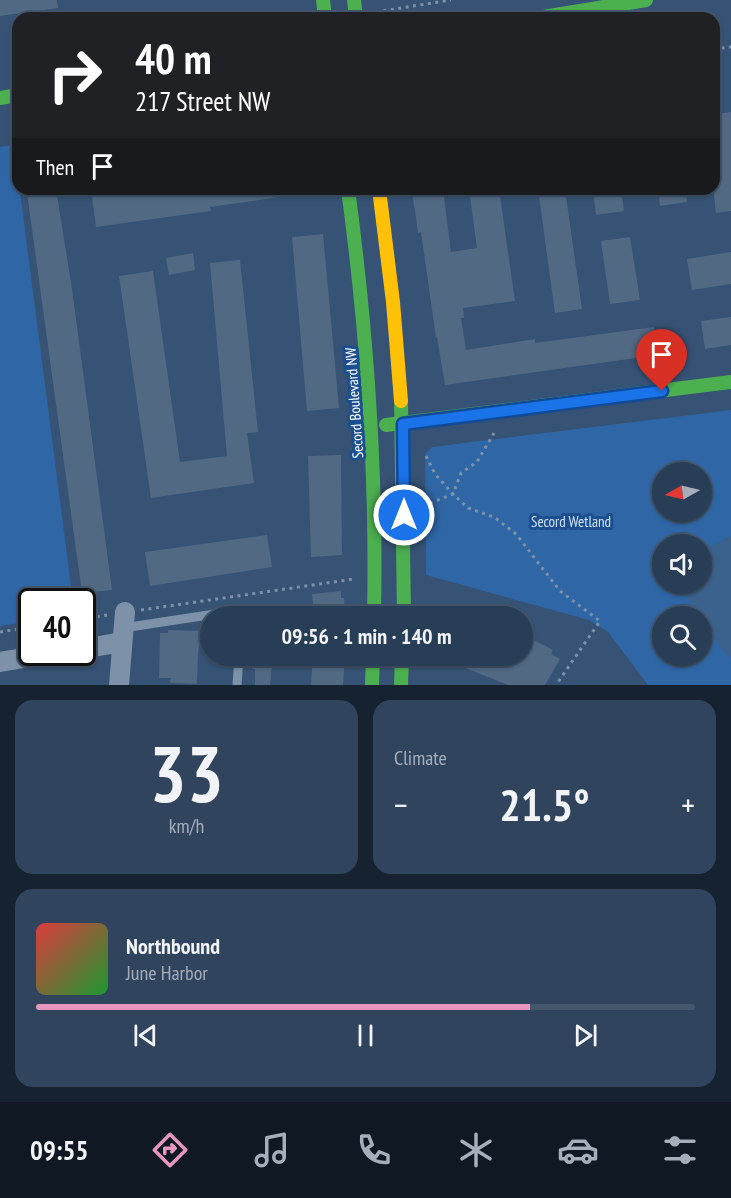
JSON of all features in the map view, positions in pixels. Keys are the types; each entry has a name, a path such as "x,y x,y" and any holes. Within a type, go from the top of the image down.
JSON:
{"street":[{"path":"573,12 646,0"},
{"name":"Secord Boulevard NW","path":"349,195 373,427 374,606"},
{"path":"380,195 393,302 403,424 404,606"},
{"path":"373,427 731,382"},
{"path":"96,641 123,627"},
{"path":"119,685 123,627"},
{"path":"0,662 18,659"},
{"path":"372,685 373,666"},
{"path":"401,685 402,666"}],"lane":[{"path":"123,627 200,616"},
{"path":"237,685 238,666"}],"path":[{"path":"376,12 451,0"},
{"path":"423,506 453,494 461,473 477,462 494,435 501,412"},
{"path":"422,453 425,454 435,474 453,494 468,508 494,517 516,534 560,591 600,621 556,685"},
{"path":"96,622 123,627 375,576"},
{"path":"0,632 18,629"}],"green space":[{"path":"12,145 12,195 20,195 71,588 18,588 18,623 0,626 0,147"},
{"name":"Secord Wetland","path":"731,410 731,685 648,685 608,632 589,620 426,575 425,454 432,447"}],"shaded area":[{"path":"731,536 731,658 712,636 712,606 692,606 687,594 712,594 712,546"}],"building":[{"path":"0,0 57,0 58,8 12,12 12,14 0,16"},
{"path":"731,112 731,211 716,213 714,195 720,195 720,113"},
{"path":"27,195 57,195 72,289 112,590 96,592 96,588 81,588"},
{"path":"92,195 280,195 280,197 210,207 211,211 96,227"},
{"path":"412,195 444,195 451,252 477,248 470,195 500,195 515,301 463,308 464,318 461,318 466,350 535,339 535,343 654,327 657,355 445,385 421,232 418,233"},
{"path":"539,195 566,195 582,309 555,313"},
{"path":"594,195 622,195 624,211 596,215"},
{"path":"659,195 686,195 687,202 660,206"},
{"path":"323,234 339,408 307,411 292,237"},
{"path":"630,237 640,300 610,304 601,241"},
{"path":"731,252 731,284 692,290 687,259"},
{"path":"193,253 195,270 169,275 166,258"},
{"path":"240,260 258,432 247,433 254,483 151,498 119,276 153,271 180,462 227,456 210,263"},
{"path":"731,317 731,345 705,349 701,321"},
{"path":"341,455 342,555 311,557 308,456"},
{"path":"267,535 272,567 150,586 145,552"},
{"path":"341,591 344,606 313,606 312,594"},
{"path":"168,630 200,631 197,684 170,683 171,678 159,678 160,633 168,633"},
{"path":"533,640 553,650 551,654 560,659 545,685 508,685 460,666 533,666"},
{"path":"253,666 272,666 270,685 255,685 255,669"},
{"path":"312,666 344,666 343,685 311,685"}],"traffic: fast":[{"path":"323,0 324,12"},
{"path":"354,0 355,12"},
{"path":"573,12 646,0"},
{"path":"0,98 12,96"},
{"path":"349,195 369,402 374,509 374,606"},
{"path":"386,425 731,382"},
{"path":"401,401 404,606"},
{"path":"372,685 373,666"},
{"path":"401,685 402,666"}],"traffic: slow":[{"path":"380,195 393,302 401,401"}],"route":[{"path":"404,515 403,424 662,391"}]}
